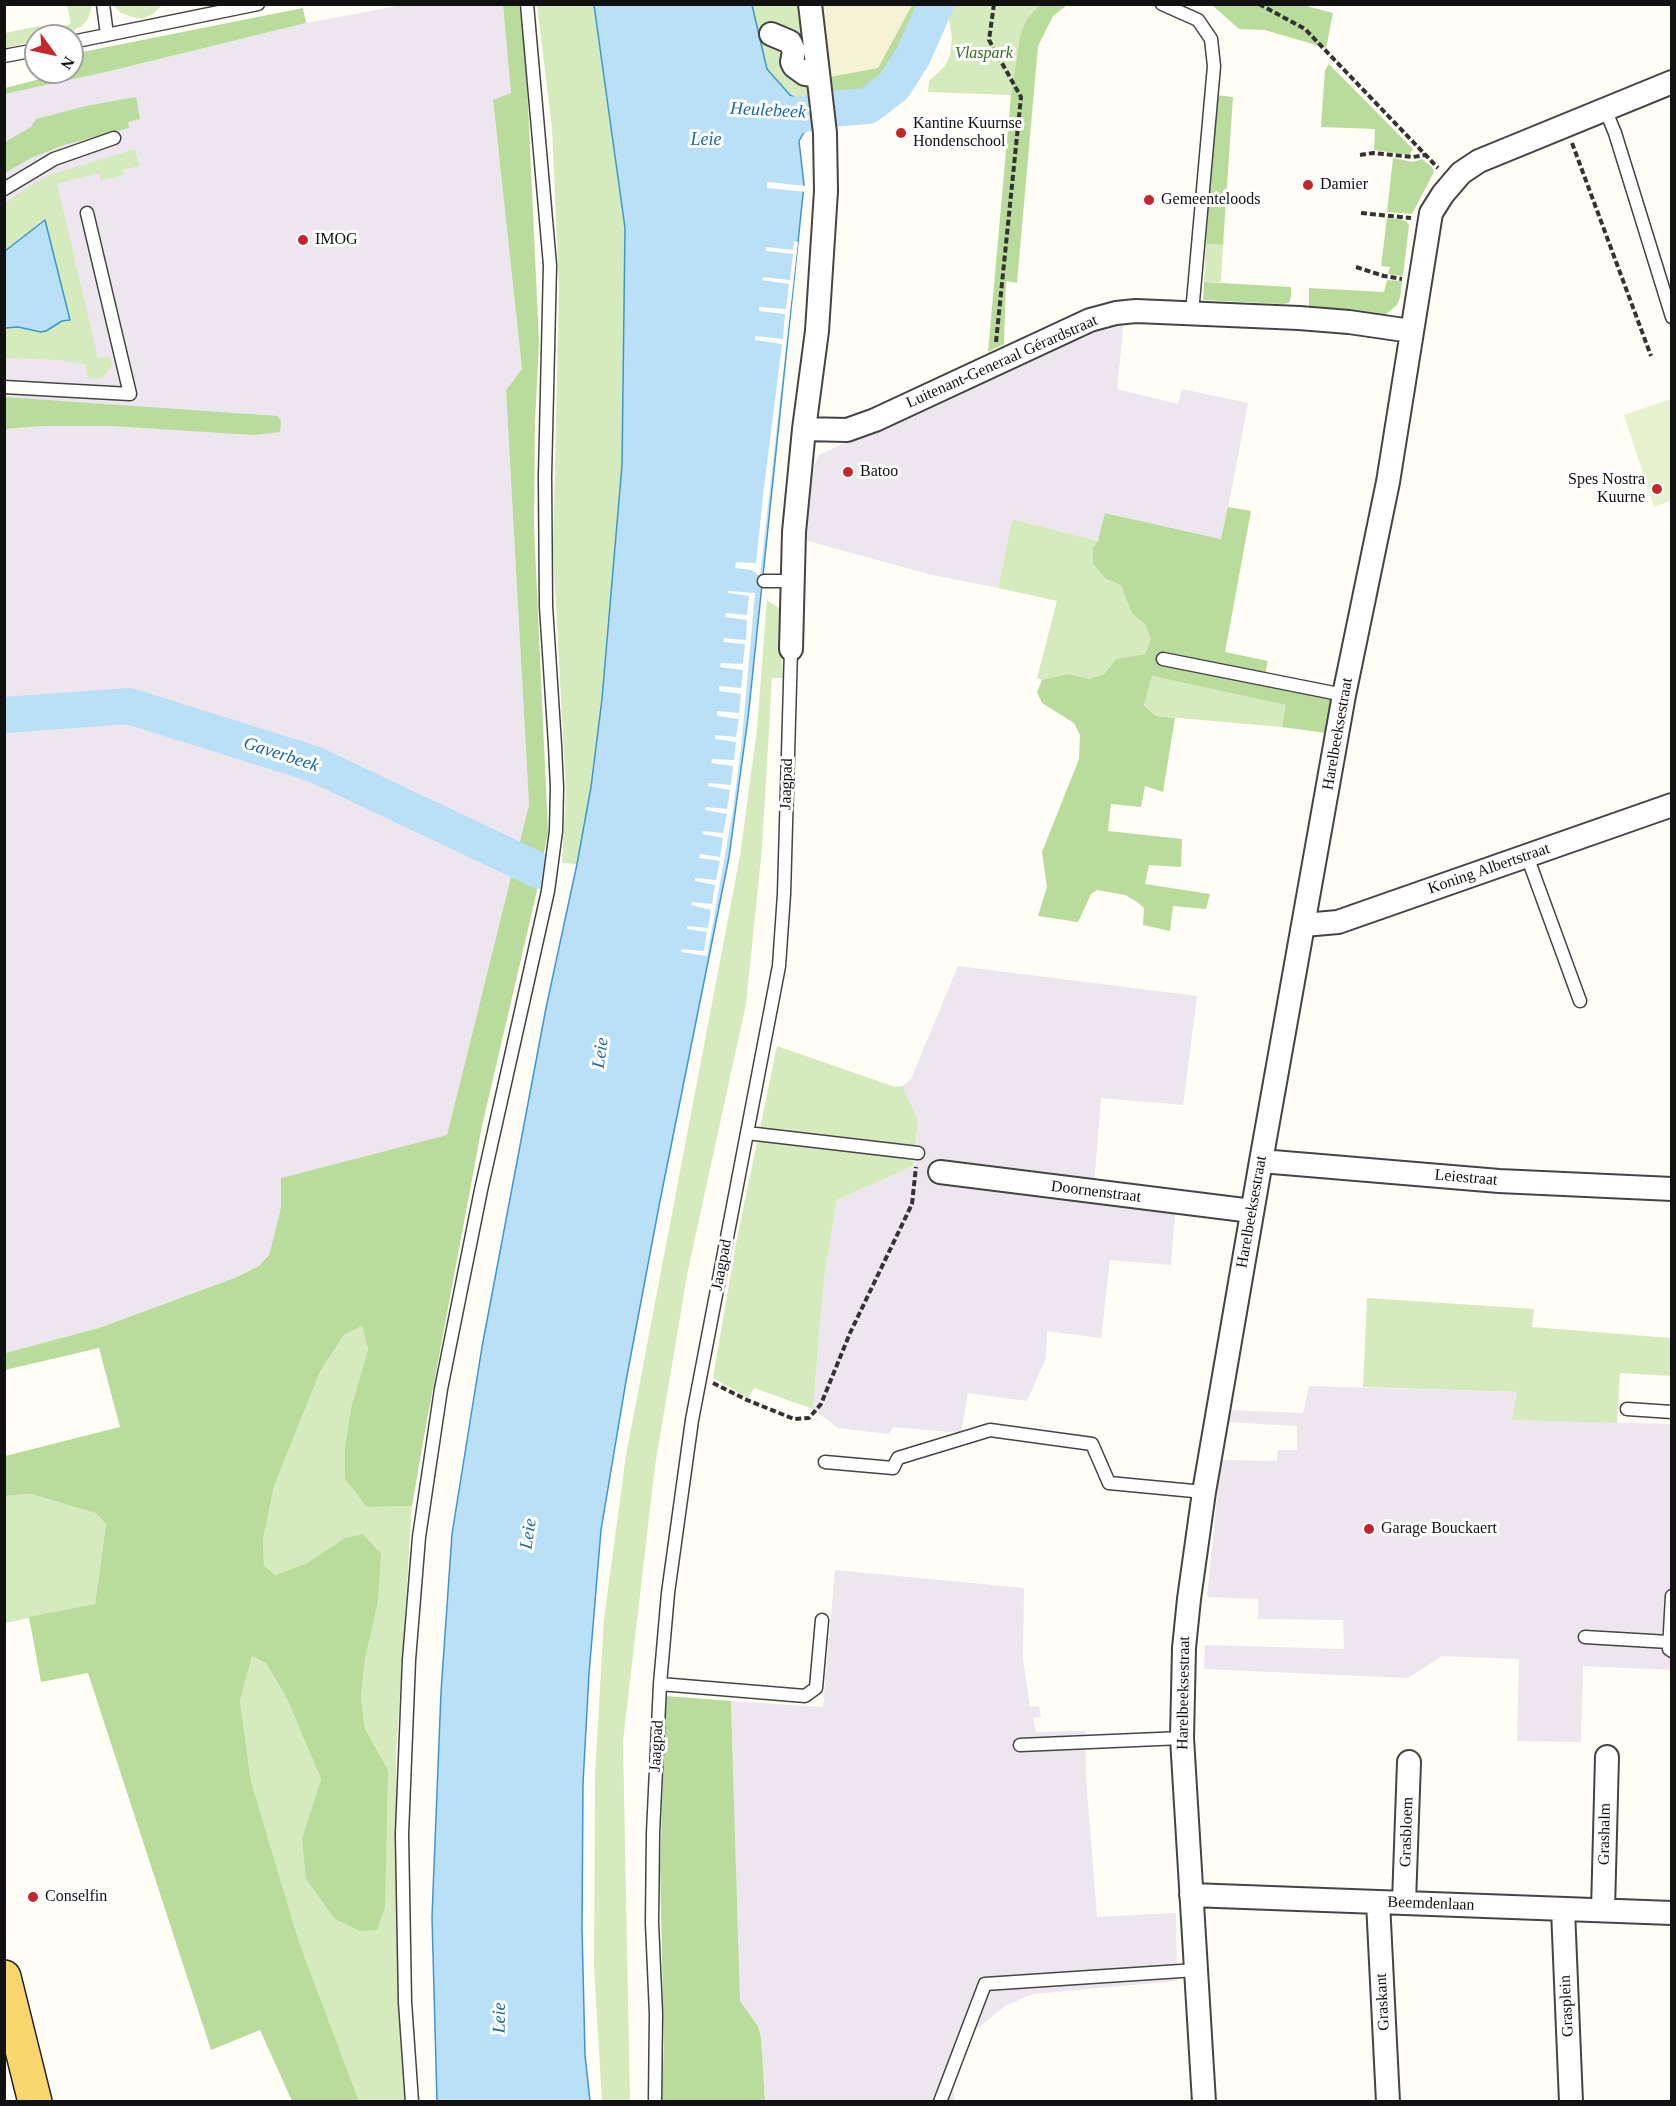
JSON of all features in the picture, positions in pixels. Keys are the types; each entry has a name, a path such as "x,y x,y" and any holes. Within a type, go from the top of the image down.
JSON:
{"main road":[{"path":"4,1977 35,2102"}],"street":[{"path":"804,429 817,331 826,202 825,133 815,80 810,4"},
{"path":"771,34 790,42 794,51 792,62 794,66 815,80"},
{"path":"1411,331 1431,213 1461,173 1479,161 1671,82"},
{"name":"Luitenant-Generaal Gérardstraat","path":"804,429 847,430 875,420 1090,320 1136,310 1339,321 1411,331"},
{"name":"Harelbeeksestraat","path":"1204,2102 1182,1738 1184,1648 1204,1492 1252,1211 1344,695 1388,482 1411,331"},
{"name":"Jaagpad","path":"791,649 796,509 804,429"},
{"name":"Koning Albertstraat","path":"1304,925 1338,922 1671,805"},
{"name":"Leiestraat","path":"1261,1161 1499,1181 1671,1189"},
{"name":"Doornenstraat","path":"940,1172 1252,1211"},
{"name":"Grashalm","path":"1603,1910 1607,1757"},
{"name":"Grasbloem","path":"1404,1902 1409,1762"},
{"name":"Beemdenlaan","path":"1191,1894 1671,1913"},
{"name":"Graskant","path":"1378,1902 1388,2102"},
{"name":"Grasplein","path":"1563,1910 1571,2102"}],"lane":[{"path":"103,4 107,35"},
{"path":"84,40 258,4"},
{"path":"412,2102 405,2002 402,1834 409,1660 419,1537 441,1389 481,1190 548,891 556,831 557,788 546,594 545,476 550,265 527,4"},
{"path":"1162,4 1198,20 1210,39 1214,66 1192,313"},
{"path":"4,56 24,52"},
{"path":"1605,109 1615,133 1671,317"},
{"path":"4,189 54,159 114,138"},
{"path":"4,387 130,394 87,213"},
{"path":"764,581 792,580"},
{"name":"Jaagpad","path":"655,2102 653,1833 660,1684 673,1549 700,1377 779,966 784,894 791,649"},
{"path":"1163,659 1344,695"},
{"path":"1527,856 1580,1001"},
{"path":"747,1134 918,1153"},
{"path":"1627,1409 1671,1413"},
{"path":"825,1462 893,1468 898,1458 990,1430 1092,1443 1109,1483 1204,1492"},
{"path":"1585,1637 1670,1646 1671,1596"},
{"path":"660,1684 805,1696 816,1688 822,1620"},
{"path":"1020,1745 1182,1738"},
{"path":"940,2102 985,1984 1196,1970"}],"path":[{"path":"994,4 989,40 1021,97 995,348 1001,360"},
{"path":"1259,4 1305,29 1452,183"},
{"path":"1566,125 1651,356"},
{"path":"1360,155 1373,153 1413,157 1425,155"},
{"path":"1361,213 1429,222"},
{"path":"1356,267 1384,276 1420,281"},
{"path":"700,1377 747,1400 794,1419 809,1418 821,1404 850,1333 912,1204 918,1153"}],"shaded area":[{"path":"403,5 503,5 511,93 493,101 522,369 506,390 529,805 447,1135 281,1178 281,1207 273,1240 269,1255 259,1266 237,1277 99,1328 5,1353 5,94 51,84 84,84 84,77 306,23"},
{"path":"814,5 912,5 878,68 824,78"},
{"path":"1124,320 1117,389 1178,404 1182,389 1248,403 1222,539 1106,513 1098,541 1012,519 998,588 932,575 801,539 810,474 819,455 1066,340"},
{"path":"958,966 1197,996 1183,1105 1101,1098 1094,1185 1236,1203 1234,1221 1175,1214 1171,1265 1110,1260 1101,1338 1047,1331 1046,1358 1027,1401 968,1393 961,1433 893,1427 889,1434 838,1428 813,1409 824,1279 837,1200 913,1166 918,1122 903,1086 911,1079"},
{"name":"Garage Bouckaert","path":"1309,1386 1518,1392 1513,1420 1671,1424 1671,1670 1583,1666 1581,1742 1517,1741 1519,1659 1442,1656 1408,1678 1204,1669 1205,1645 1344,1649 1343,1620 1258,1619 1258,1599 1207,1597 1221,1460 1277,1461 1278,1450 1297,1450 1297,1426 1227,1422 1229,1410 1303,1413"},
{"path":"835,1570 1024,1588 1023,1658 1030,1707 1039,1706 1041,1717 1033,1718 1036,1732 1085,1731 1086,1777 1097,1917 1176,1913 1177,1981 1033,1994 1005,2006 972,2033 953,2088 955,2101 765,2101 761,2038 758,2026 740,2001 731,1701 823,1707"}],"green space":[{"path":"67,5 92,5 88,19 84,24 71,24"},
{"path":"113,5 162,5 153,14 144,18 136,18 121,13"},
{"path":"503,5 519,5 525,40 539,342 534,526 548,832 536,895 482,1126 412,1506 367,1507 345,1479 345,1448 352,1404 368,1349 362,1326 344,1335 320,1372 274,1486 263,1540 264,1565 275,1575 305,1564 345,1538 363,1534 381,1554 378,1601 365,1658 361,1697 365,1729 388,1770 385,1907 377,1930 360,1931 335,1919 306,1879 302,1838 321,1779 287,1699 266,1663 252,1656 240,1701 251,1781 299,1942 359,2101 292,2101 260,2030 211,2050 88,1673 41,1682 29,1617 95,1604 106,1524 96,1513 31,1494 5,1496 5,1456 120,1427 99,1348 5,1370 5,1353 99,1328 237,1277 259,1266 269,1255 273,1240 281,1207 281,1178 447,1135 529,805 506,390 522,369 493,100 511,93"},
{"path":"537,5 594,5 625,228 622,465 602,699 591,787 577,864 562,863 566,791 553,551 559,288 552,128"},
{"path":"752,5 802,5 813,103 806,104 790,95 767,69"},
{"path":"912,5 921,5 892,76 882,84 863,92 827,97 824,78 878,68"},
{"name":"Vlaspark","path":"947,5 1041,5 1026,20 1020,36 1011,95 928,92 929,81 945,66 950,55 952,39"},
{"path":"1040,5 1067,5 1053,16 1038,46 1017,283 1006,281 1004,344 988,352 1011,95 1020,36 1026,20"},
{"path":"1212,5 1303,5 1333,13 1326,48 1265,30 1239,29"},
{"path":"303,8 306,23 84,77 84,52"},
{"path":"24,29 24,44 5,48 5,33"},
{"path":"1329,64 1413,149 1409,155 1374,150 1375,129 1321,127 1325,70"},
{"path":"24,83 51,84 5,94 5,88"},
{"path":"1216,95 1233,97 1223,245 1206,244"},
{"path":"136,97 140,119 128,122 129,128 64,145 31,158 5,173 5,142 31,127 36,119 86,106"},
{"path":"135,149 139,166 123,170 124,175 101,181 99,173 57,184 98,358 109,356 112,365 104,376 97,379 88,378 85,364 60,360 5,358 5,203 34,183 53,174"},
{"path":"1393,158 1413,162 1422,159 1432,167 1434,172 1412,214 1387,212"},
{"path":"1387,218 1406,221 1409,225 1403,276 1388,274 1390,267 1381,266"},
{"path":"1206,244 1223,245 1221,282 1204,282"},
{"path":"1387,280 1402,281 1397,305 1385,315 1309,308 1309,288 1384,292"},
{"path":"1204,282 1291,287 1291,297 1289,303 1283,304 1203,300"},
{"path":"5,397 278,416 281,421 280,432 254,435 111,426 42,426 5,429"},
{"name":"Spes Nostra Kuurne","path":"1671,399 1671,501 1654,507 1624,415"},
{"path":"1228,507 1251,511 1225,652 1268,661 1265,676 1336,688 1326,733 1282,727 1286,705 1152,676 1144,705 1156,716 1175,718 1163,792 1145,786 1141,807 1111,804 1108,831 1182,839 1181,867 1149,865 1145,884 1210,894 1206,909 1173,906 1170,931 1143,925 1144,908 1125,895 1097,890 1091,894 1078,922 1038,916 1047,887 1042,852 1079,759 1080,735 1074,723 1042,703 1037,692 1042,680 1068,674 1088,679 1104,674 1116,659 1145,654 1151,639 1145,624 1132,614 1121,585 1106,579 1093,563 1093,548 1098,541 1105,513 1221,539"},
{"path":"1012,519 1098,541 1093,548 1106,579 1121,585 1132,614 1145,624 1151,639 1145,654 1116,659 1104,674 1087,679 1068,674 1042,680 1037,678 1057,601 998,588"},
{"path":"767,600 780,609 783,678 772,678 762,848 746,1004 688,1270 655,1466 623,1741 630,2101 602,2102 594,1967 595,1774 604,1619 626,1455 740,856 757,729"},
{"path":"1152,676 1287,705 1282,727 1156,716 1144,704"},
{"path":"777,1046 895,1087 903,1086 918,1121 913,1166 837,1200 824,1279 813,1409 754,1388 748,1398 713,1378 735,1248"},
{"path":"1367,1298 1534,1309 1532,1327 1671,1338 1671,1376 1620,1373 1617,1423 1512,1420 1517,1392 1363,1387"},
{"path":"362,1326 368,1349 352,1404 367,1507 412,1506 396,1755 398,1898 407,2101 359,2101 299,1942 251,1781 240,1701 252,1656 266,1663 287,1699 321,1779 302,1838 388,1770 365,1729 361,1697 365,1658 345,1538 305,1564 275,1575 264,1565 263,1540 274,1486 320,1372 344,1335"},
{"path":"31,1494 97,1513 106,1524 95,1604 5,1623 5,1496"},
{"path":"666,1696 731,1701 740,2001 758,2026 761,2038 765,2101 661,2102 664,2047 660,1867"}],"water":[{"name":"Leie","path":"594,5 752,5 767,69 790,95 806,104 807,127 799,141 804,185 748,718 729,857 659,1206 601,1530 583,1783 582,1928 585,2055 590,2101 437,2102 432,1917 441,1692 452,1534 482,1347 546,1008 591,787 602,699 622,465 625,228"},
{"path":"45,220 70,320 62,321 41,332 18,327 5,328 5,251"}],"pier":[{"path":"767,182 807,186 807,192 767,188"},
{"path":"794,241 798,242 760,576 752,570 735,568 736,562 756,563 782,344 755,340 755,336 783,339 785,314 759,311 759,307 786,309 789,284 762,280 763,277 790,280 793,254 766,251 766,247 793,250"},
{"path":"728,591 755,593 733,810 707,956 681,952 682,949 704,951 707,932 687,929 687,926 708,928 711,910 691,905 692,902 712,904 715,885 695,881 695,878 716,880 720,861 699,858 700,854 720,857 723,838 702,834 703,831 723,833 727,814 705,810 706,807 727,809 730,790 708,786 709,783 731,785 733,766 711,763 712,759 734,760 736,742 715,739 715,735 736,737 739,719 717,716 717,711 739,713 741,694 719,691 719,686 741,688 743,670 720,667 721,663 743,664 745,644 723,642 724,638 746,640 747,620 725,617 726,613 747,615 749,596 728,593"}],"waterway":[{"name":"Heulebeek","path":"757,112 800,115 830,109 868,106 894,86 913,56 936,4"},
{"name":"Gaverbeek","path":"4,715 129,706 314,764 540,871"}],"place":[{"name":"Kantine Kuurnse Hondenschool","path":"901,133"},
{"name":"Damier","path":"1308,185"},
{"name":"Gemeenteloods","path":"1149,200"},
{"name":"IMOG","path":"303,240"},
{"name":"Batoo","path":"848,472"},
{"name":"Spes Nostra Kuurne","path":"1657,489"},
{"name":"Garage Bouckaert","path":"1369,1529"},
{"name":"Conselfin","path":"33,1897"}]}
